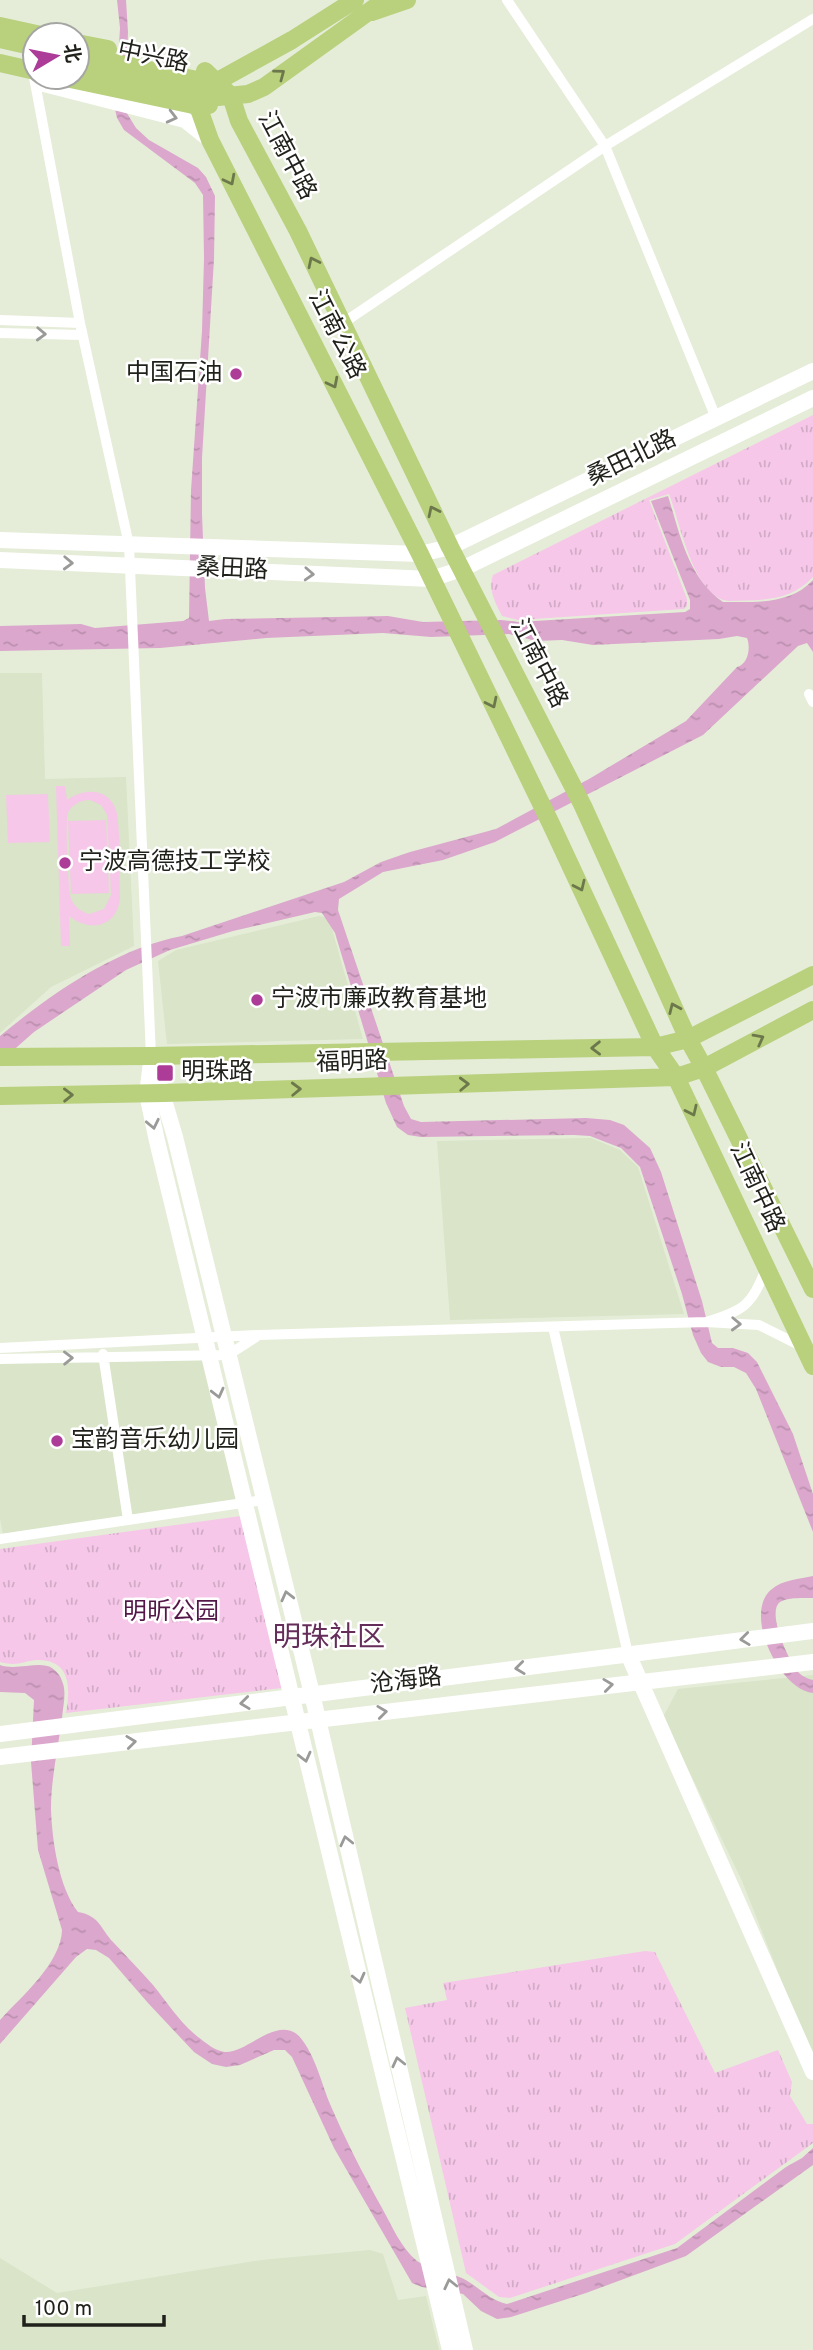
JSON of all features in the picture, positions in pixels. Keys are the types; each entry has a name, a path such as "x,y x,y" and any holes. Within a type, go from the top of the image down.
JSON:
{"main road":[{"path":"210,89 225,70 242,66 357,4 385,0"},
{"path":"131,79 248,94 264,87 357,4 407,0"},
{"path":"0,26 21,31"},
{"path":"0,39 21,44"},
{"path":"0,51 21,62"},
{"path":"91,55 113,75"},
{"path":"0,63 21,67"},
{"name":"中兴路","path":"91,63 113,75"},
{"name":"中兴路","path":"91,70 131,79"},
{"path":"91,76 113,75 210,89"},
{"path":"91,78 113,75"},
{"path":"131,79 209,140"},
{"name":"江南公路","path":"210,89 209,140 450,617"},
{"name":"江南中路","path":"210,89 239,121 298,231 450,547 583,806 688,1039 813,1289"},
{"name":"桑田北路","path":"450,547 813,371"},
{"name":"桑田北路","path":"462,569 813,398"},
{"name":"桑田路","path":"0,540 420,554 450,547"},
{"name":"桑田路","path":"0,560 431,579 462,569"},
{"name":"江南中路","path":"450,617 655,1047 676,1077 813,1366"},
{"name":"福明路","path":"0,1057 655,1047 688,1039 813,975"},
{"name":"福明路","path":"0,1096 155,1094 676,1077 704,1068 813,1010"},
{"path":"151,1056 155,1094 205,1339 450,2350"},
{"path":"155,1094 224,1338 312,1695 465,2350"},
{"name":"沧海路","path":"0,1734 813,1630"},
{"path":"628,1654 813,2072"},
{"name":"沧海路","path":"0,1757 813,1662"}],"street":[{"path":"507,0 605,146 716,418"},
{"path":"342,323 605,146 813,19"},
{"path":"39,91 82,335 132,565 151,1056"},
{"path":"0,320 80,323"},
{"path":"0,332 82,335"},
{"path":"706,1322 731,1314 752,1299 766,1268"},
{"path":"0,1348 258,1335 706,1322 759,1325 804,1348"},
{"path":"553,1327 628,1654"},
{"path":"0,1359 228,1355 258,1335"},
{"path":"101,1344 128,1520"},
{"path":"0,1539 262,1500"}],"shaded area":[{"name":"宁波高德技工学校","path":"0,673 42,673 45,779 126,777 134,946 51,987 0,1033"},
{"name":"宁波市廉政教育基地","path":"319,916 329,918 363,1039 167,1044 158,961 176,950"},
{"path":"591,1138 620,1150 638,1167 684,1314 450,1320 437,1141"},
{"name":"宝韵音乐幼儿园","path":"102,1359 125,1519 3,1535 0,1519 0,1363"},
{"path":"107,1360 205,1360 241,1501 131,1517"},
{"path":"813,1675 813,2060 742,1881 663,1717 678,1689"},
{"path":"370,2250 383,2254 398,2300 426,2296 439,2350 0,2350 0,2258 57,2293 261,2260"}],"green space":[{"path":"813,415 813,577 795,591 763,600 729,601 717,597 697,573 669,494 649,500 687,599 684,609 518,620 502,616 492,591 493,575"},
{"path":"56,786 65,786 67,800 87,792 107,797 116,810 119,840 120,897 114,915 109,921 94,925 69,916 70,946 61,946","holes":["90,800 101,805 107,815 111,895 104,909 89,914 77,908 72,901 67,858 67,819 70,810 80,802"]},
{"path":"48,794 50,842 8,843 6,795"},
{"path":"106,820 109,893 71,894 68,821"},
{"name":"明昕公园","path":"241,1516 282,1688 66,1713 68,1686 63,1671 57,1665 38,1660 16,1664 0,1662 0,1549"},
{"path":"645,1951 655,1952 715,2073 778,2050 792,2082 790,2096 807,2124 813,2124 813,2143 675,2244 510,2298 499,2297 466,2273 405,2008 447,2000 443,1983"}],"water":[{"path":"117,0 126,0 128,32 125,110 136,128 149,140 198,168 206,177 215,196 214,259 202,458 205,588 209,621 388,616 423,622 518,622 685,612 690,609 690,600 651,501 668,496 681,540 693,568 701,581 723,602 759,602 783,598 804,588 813,580 813,652 807,643 798,646 703,735 495,842 443,860 383,872 339,899 338,910 404,1106 411,1119 421,1122 586,1118 610,1120 624,1125 650,1148 661,1172 702,1301 712,1343 718,1348 733,1348 748,1353 757,1362 793,1434 813,1494 813,1532 756,1389 746,1373 734,1367 721,1367 708,1362 701,1353 640,1167 621,1148 590,1136 421,1137 408,1135 397,1127 386,1103 335,933 322,913 315,912 233,931 170,950 126,970 34,1032 0,1062 0,1036 63,989 109,962 157,942 344,882 381,862 410,852 496,829 589,779 686,721 737,667 744,663 748,651 747,638 737,636 593,645 562,640 536,641 509,634 431,637 383,633 266,638 160,648 0,651 0,626 81,624 95,628 183,621 189,618 191,490 202,331 203,195 195,183 124,130 117,118 115,109 120,28"},
{"path":"813,1576 813,1598 783,1600 776,1607 776,1616 780,1637 790,1659 799,1673 813,1680 813,1693 800,1689 777,1665 768,1648 761,1615 764,1600 776,1586"},
{"path":"0,1665 47,1666 58,1674 63,1685 64,1704 51,1809 61,1877 71,1902 78,1912 95,1920 185,2025 214,2048 225,2052 234,2051 281,2030 299,2036 313,2060 330,2104 361,2169 397,2236 417,2261 462,2278 507,2304 677,2248 813,2148 813,2165 686,2256 586,2293 497,2319 481,2311 463,2294 412,2283 334,2148 292,2057 285,2050 274,2050 240,2065 226,2067 212,2064 194,2052 109,1958 96,1950 87,1949 76,1957 0,2044 0,2020 48,1967 60,1942 62,1930 38,1850 31,1762 34,1700 25,1693 0,1692"}],"place":[{"name":"中国石油","path":"236,374"},
{"name":"宁波高德技工学校","path":"65,863"},
{"name":"宁波市廉政教育基地","path":"257,1000"},
{"name":"明珠路","path":"165,1073"},
{"name":"宝韵音乐幼儿园","path":"57,1441"}],"district":[{"name":"明珠社区","path":"329,1639"}]}
